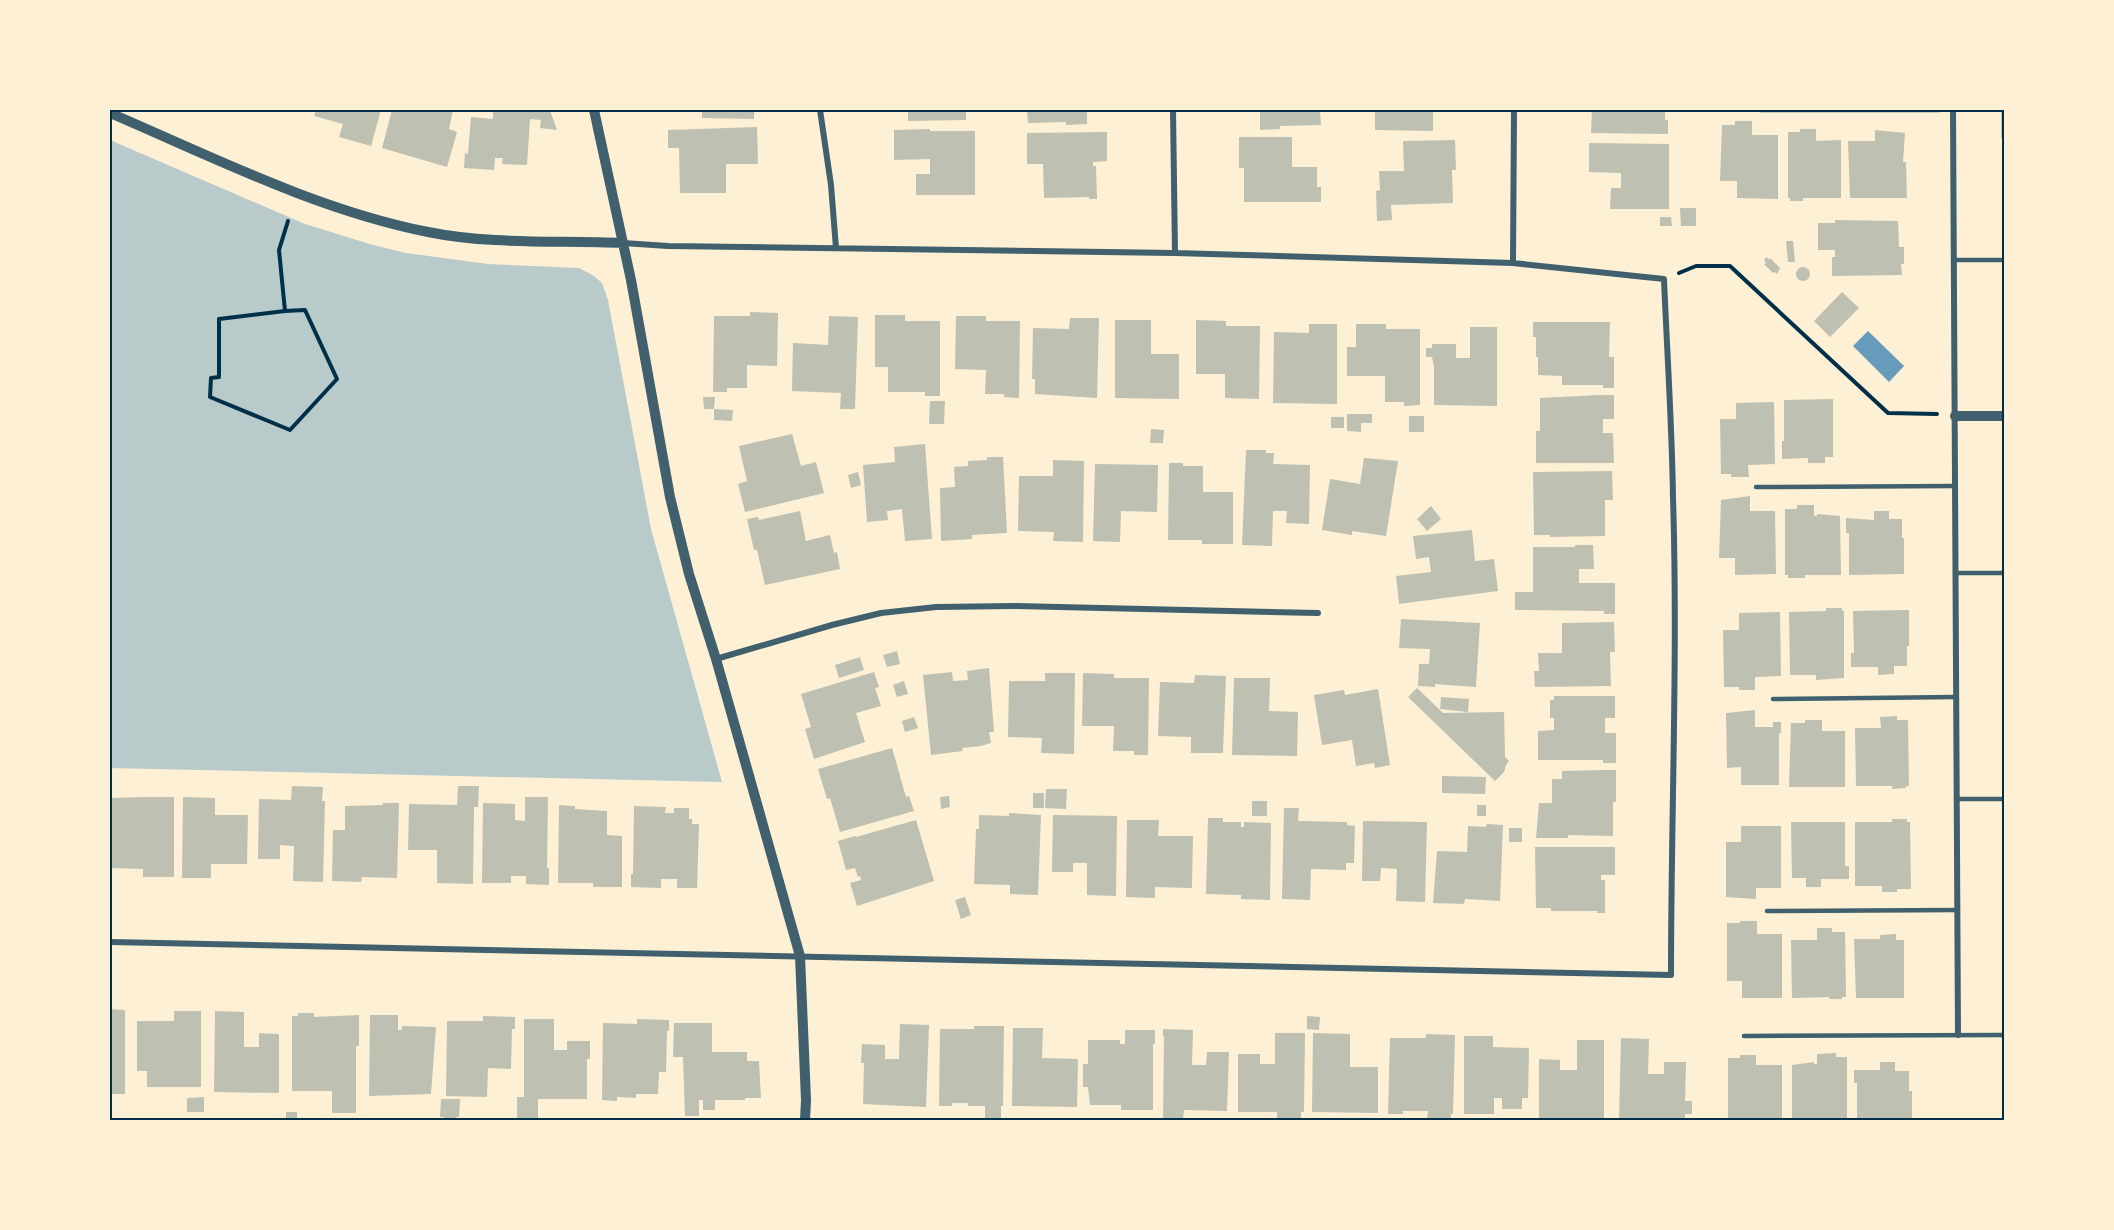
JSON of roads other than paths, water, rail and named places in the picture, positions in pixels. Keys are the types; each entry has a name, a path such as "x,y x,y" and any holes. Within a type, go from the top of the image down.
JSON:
{"street":[{"path":"594,110 623,243 670,497 689,574 716,659 800,956 805,1120"},
{"path":"820,110 831,185 836,248"},
{"path":"1173,110 1174,253"},
{"path":"1513,263 1514,110"},
{"path":"1953,110 1958,1035"},
{"path":"110,113 315,201 430,232 480,238 668,246 1174,253 1513,263 1665,279 1674,498 1671,975 110,942"},
{"path":"1955,416 2004,416"},
{"path":"716,659 881,613 936,607 1014,606 1318,613"}],"lane":[{"path":"1760,110 1939,110"},
{"path":"1954,260 2004,260"},
{"path":"1756,487 1955,486"},
{"path":"1955,573 2004,573"},
{"path":"1773,699 1956,698"},
{"path":"1957,799 2004,799"},
{"path":"1767,911 1958,910"},
{"path":"1744,1036 2004,1035"}],"water":[{"path":"1868,331 1904,366 1889,382 1853,346"}]}
